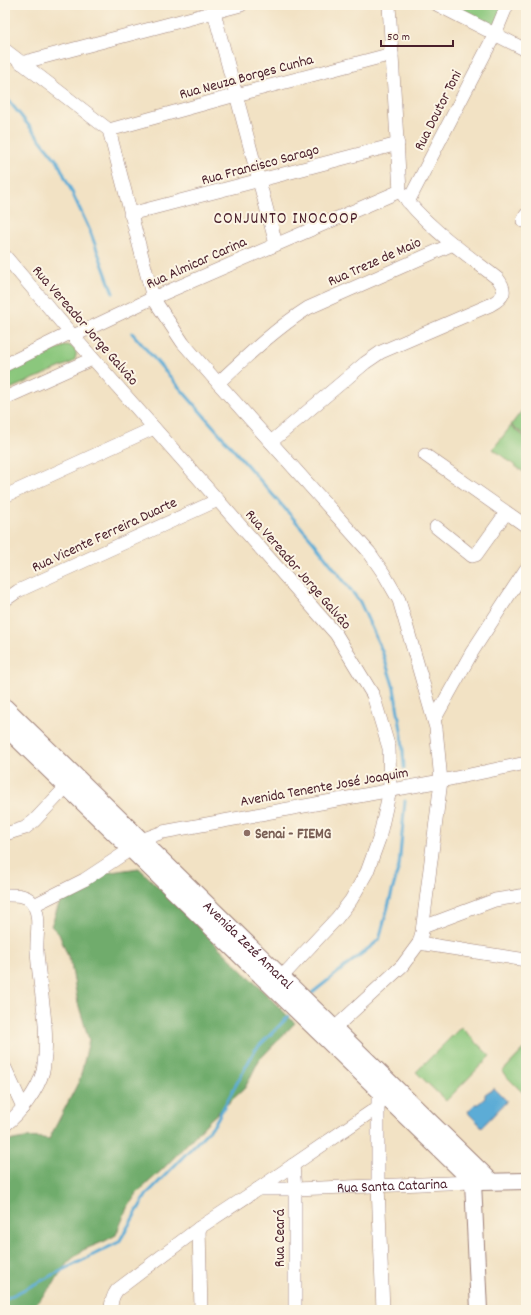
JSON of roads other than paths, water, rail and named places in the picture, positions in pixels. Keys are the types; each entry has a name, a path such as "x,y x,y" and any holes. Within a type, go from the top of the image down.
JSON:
{"main road":[{"name":"Avenida Zezé Amaral","path":"5,707 73,784"},
{"name":"Avenida Zezé Amaral","path":"5,727 73,784 329,1033 492,1182"},
{"name":"Avenida Zezé Amaral","path":"329,1033 378,1090 473,1182"},
{"name":"Rua Santa Catarina","path":"473,1182 526,1181"},
{"path":"473,1182 479,1310"}],"street":[{"path":"21,63 213,9 241,5"},
{"path":"270,442 380,352 490,305 499,300 503,292 502,285 498,279 453,244 408,202 400,191 390,5"},
{"path":"438,5 526,50"},
{"name":"Rua Doutor Toni","path":"408,202 495,34 507,5"},
{"path":"213,9 276,244"},
{"path":"5,50 109,130 153,298 184,342 218,383 369,552 399,600 436,728 441,781 423,927 419,943 402,966 329,1033"},
{"name":"Rua Neuza Borges Cunha","path":"109,130 392,54"},
{"name":"Rua Francisco Sarago","path":"130,214 398,144"},
{"name":"Rua Almicar Carina","path":"5,365 153,298 400,191"},
{"name":"Rua Treze de Maio","path":"218,383 256,348 292,318 308,308 453,244"},
{"name":"Rua Vereador Jorge Galvão","path":"7,263 336,634 373,695 389,748 390,790 379,839 367,872 351,900 337,918 277,982"},
{"path":"5,398 92,359"},
{"path":"5,496 154,428"},
{"path":"425,455 526,526"},
{"name":"Rua Vicente Ferreira Duarte","path":"5,600 18,591 218,500"},
{"path":"436,527 472,556 476,555 506,513"},
{"path":"434,720 472,652 526,569"},
{"name":"Avenida Tenente José Joaquim","path":"34,905 84,880 136,845 163,832 441,781 526,762"},
{"path":"5,834 25,828 73,784"},
{"path":"5,895 16,894 24,896 29,898 34,905 37,916 37,950 46,1022 43,1072 32,1095 15,1117 5,1125"},
{"path":"423,927 495,900 526,894"},
{"path":"419,943 526,960"},
{"path":"5,1068 23,1107"},
{"path":"378,1090 378,1185 383,1310"},
{"path":"111,1310 111,1301 117,1290 199,1228 378,1107"},
{"name":"Rua Ceará","path":"293,1165 295,1189 295,1310"},
{"name":"Rua Santa Catarina","path":"258,1189 295,1189 473,1182"},
{"path":"199,1228 201,1310"}],"water":[{"path":"494,1088 507,1101 482,1127 469,1114 468,1111 475,1104 478,1104 485,1098 485,1094"}],"waterway":[{"path":"5,96 58,162 90,231 113,293"},
{"path":"132,333 313,541 360,602 382,651 394,688 402,736 404,768"},
{"path":"312,993 379,940 399,866 405,801"},
{"path":"5,1299 119,1242 147,1194 214,1125 255,1050 289,1016"}],"place":[{"name":"Senai - FIEMG","path":"247,833"}],"district":[{"name":"CONJUNTO INOCOOP","path":"286,217"}]}
